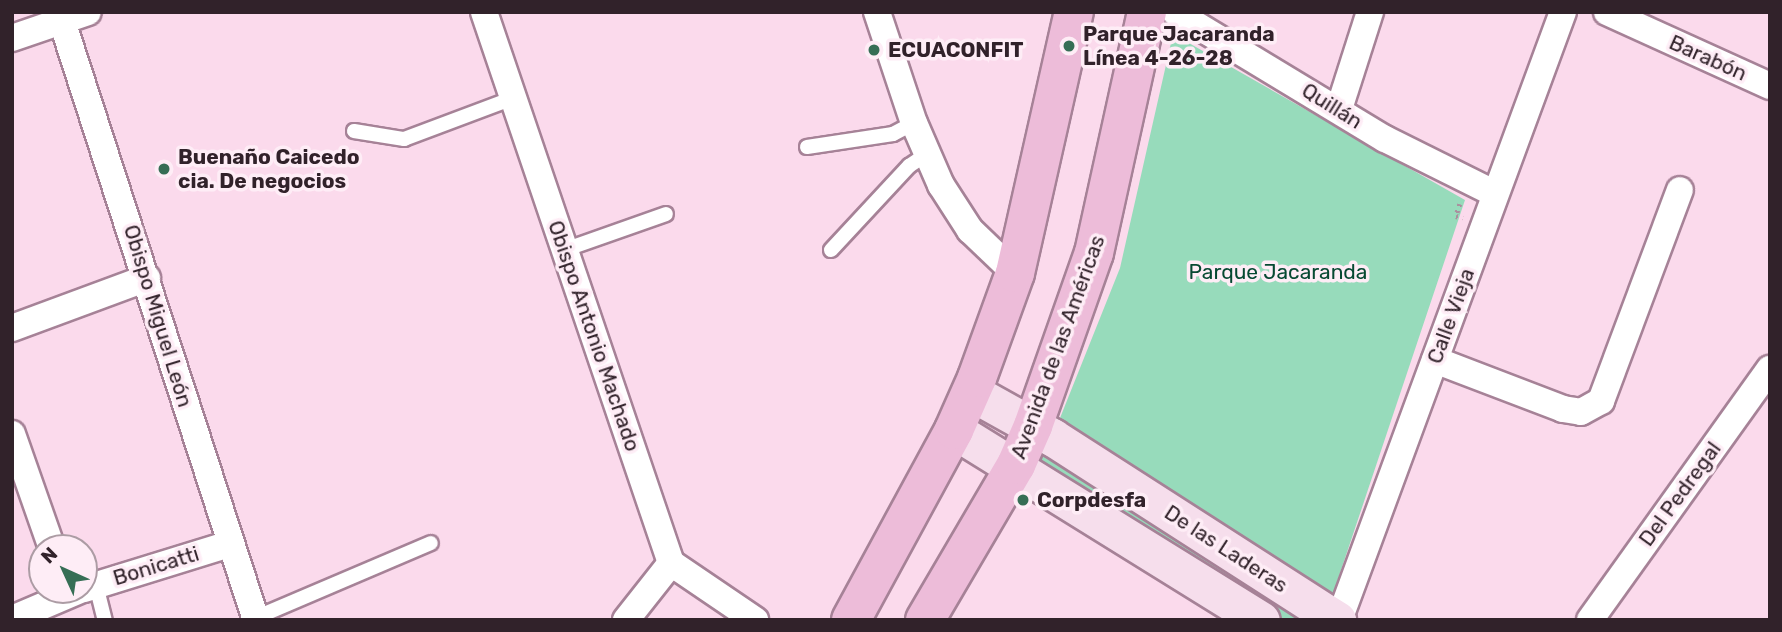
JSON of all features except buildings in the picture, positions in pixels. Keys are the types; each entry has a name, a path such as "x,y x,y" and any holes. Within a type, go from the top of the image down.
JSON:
{"main road":[{"path":"851,620 954,430 1015,273 1074,12"},
{"name":"Avenida de las Américas","path":"925,620 1016,465 1033,426 1094,253 1147,12"},
{"name":"De las Laderas","path":"971,392 1033,426 1338,620"},
{"name":"De las Laderas","path":"954,430 1016,465 1261,620"}],"street":[{"path":"12,38 60,17 88,12"},
{"name":"Obispo Antonio Machado","path":"484,12 671,564"},
{"path":"877,12 927,154 971,230 1015,273"},
{"name":"Quillán","path":"1175,12 1385,139 1494,193"},
{"path":"1339,109 1370,12"},
{"name":"Calle Vieja","path":"1338,620 1563,12"},
{"name":"Barabón","path":"1607,12 1770,86"},
{"name":"Obispo Miguel León","path":"60,17 147,278 229,544 255,619"},
{"path":"1434,360 1563,410 1581,412 1601,401 1680,190"},
{"path":"12,328 147,278"},
{"name":"Del Pedregal","path":"1590,620 1770,369"},
{"path":"12,434 46,534"},
{"name":"Bonicatti","path":"98,584 229,544"},
{"path":"626,620 671,564 755,620"},
{"name":"Bonicatti","path":"12,619 47,604"}],"lane":[{"path":"355,131 404,139 513,98"},
{"path":"807,147 893,134 914,123"},
{"path":"831,250 909,166 927,154"},
{"path":"564,250 666,214"},
{"path":"255,619 431,543"},
{"path":"92,604 106,620"}],"green space":[{"name":"Parque Jacaranda","path":"1173,34 1465,200 1333,594 1060,418 1120,268"},
{"path":"1040,444 1322,620 1276,620 1030,467"}],"place":[{"name":"Parque Jacaranda Línea 4-26-28","path":"1069,46"},
{"name":"ECUACONFIT","path":"874,50"},
{"name":"Buenaño Caicedo cia. De negocios","path":"164,169"},
{"name":"Corpdesfa","path":"1023,500"}]}
